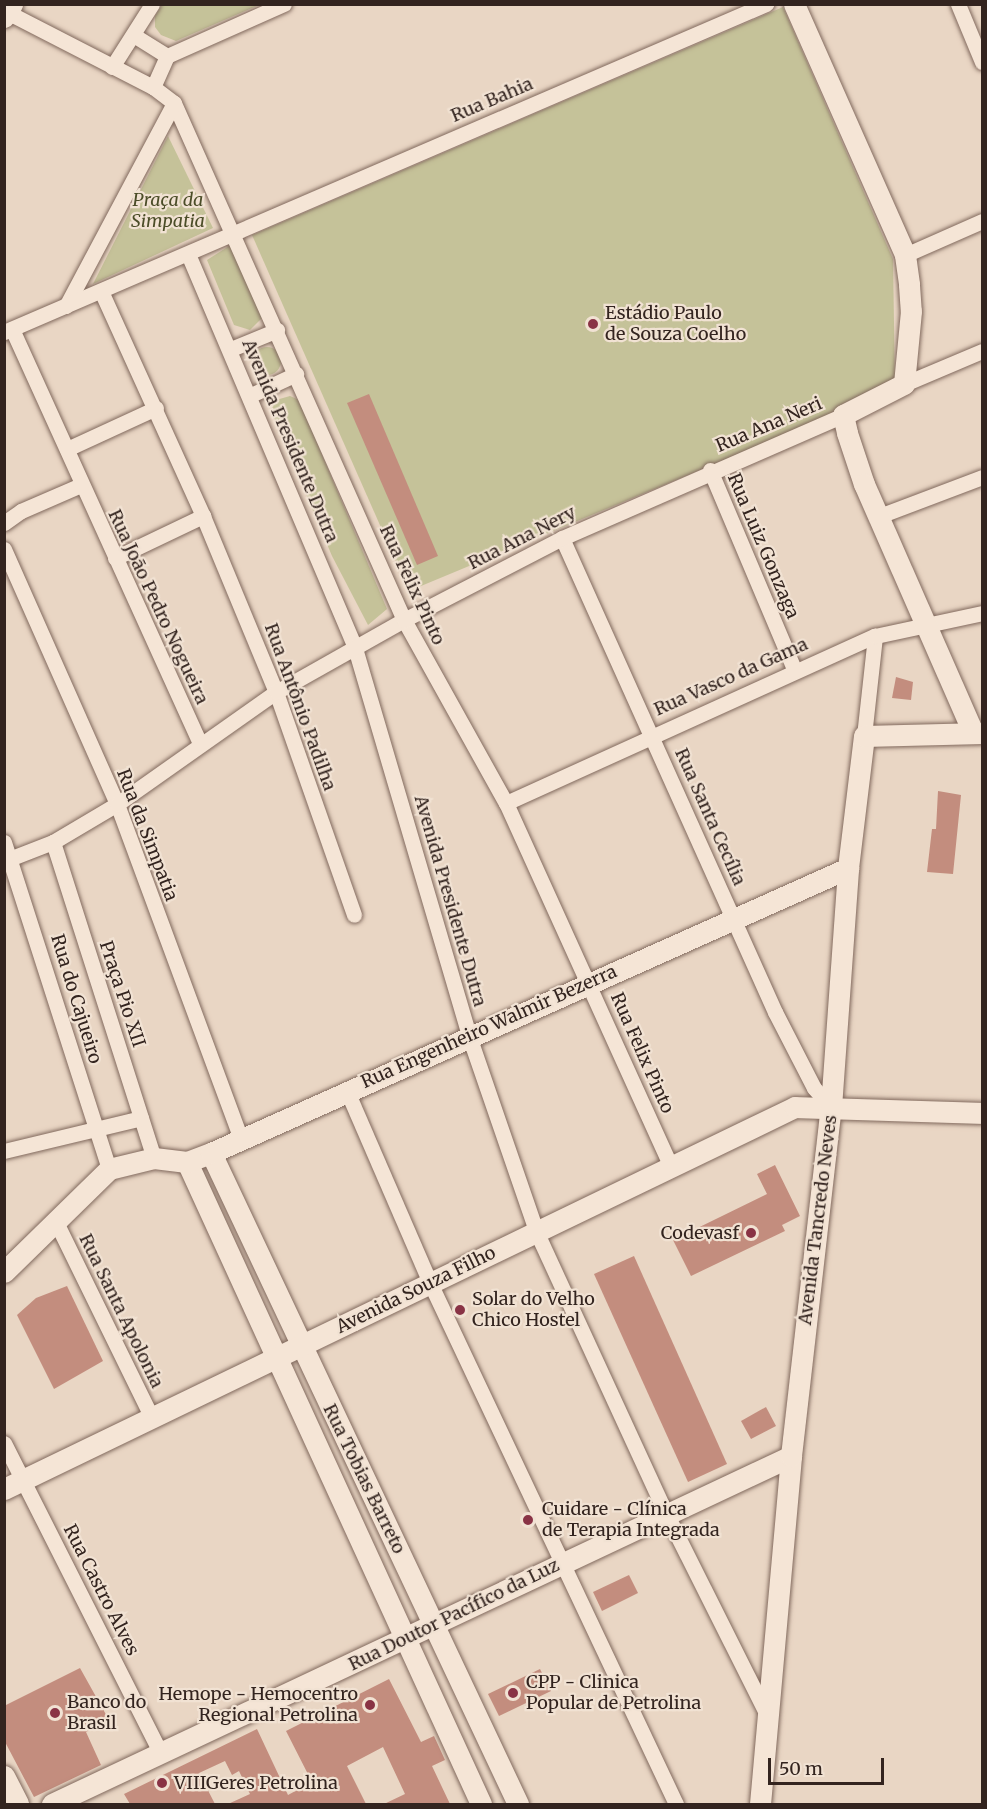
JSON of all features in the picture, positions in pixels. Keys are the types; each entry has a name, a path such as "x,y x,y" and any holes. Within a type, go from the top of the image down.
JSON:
{"main road":[{"path":"794,4 905,255 911,311 904,384 843,415 864,484 978,732 864,736"},
{"name":"Avenida Tancredo Neves","path":"760,1804 791,1456 831,1107 848,868 864,736"},
{"name":"Rua Engenheiro Walmir Bezerra","path":"118,1166 154,1158 187,1162 211,1154 589,981 848,868"},
{"name":"Avenida Souza Filho","path":"4,1489 151,1416 431,1285 536,1231 795,1107 982,1113"},
{"name":"Rua Tobias Barreto","path":"211,1154 518,1804"},
{"name":"Rua Tobias Barreto","path":"187,1162 481,1804"},
{"path":"4,1272 118,1166"},
{"name":"Rua Doutor Pacífico da Luz","path":"52,1804 791,1456"},
{"path":"4,1776 18,1804"}],"street":[{"path":"112,67 135,36 152,4"},
{"path":"153,87 168,56 284,4"},
{"name":"Rua Bahia","path":"8,331 766,4"},
{"path":"958,4 982,62"},
{"name":"Rua Felix Pinto","path":"8,11 153,87 174,103 277,330 404,620 506,803 589,981 671,1166"},
{"path":"135,36 168,56"},
{"path":"66,306 174,103"},
{"path":"905,255 982,221"},
{"name":"Avenida Presidente Dutra","path":"188,254 231,349 355,648 469,1036 536,1231 666,1513 768,1716"},
{"name":"Rua Antônio Padilha","path":"101,291 156,408 276,692 354,915"},
{"path":"231,349 277,330"},
{"name":"Rua João Pedro Nogueira","path":"8,331 67,448 81,485 200,744"},
{"path":"904,384 982,351"},
{"path":"250,395 296,374"},
{"path":"67,448 156,408"},
{"name":"Rua Ana Neri","path":"710,470 843,415"},
{"name":"Rua Ana Nery","path":"8,860 52,842 117,804 276,692 404,620 561,538 710,470"},
{"name":"Rua Luiz Gonzaga","path":"710,470 794,669"},
{"path":"879,516 982,477"},
{"path":"4,523 21,511 81,485"},
{"path":"4,510 21,511"},
{"path":"115,558 203,516"},
{"name":"Rua Santa Cecília","path":"561,538 814,1088 831,1107"},
{"name":"Rua da Simpatia","path":"4,549 117,804 241,1140"},
{"name":"Rua Vasco da Gama","path":"506,803 794,669 875,636 926,623 982,613"},
{"name":"Avenida Tancredo Neves","path":"864,736 875,636"},
{"name":"Rua do Cajueiro","path":"4,842 97,1128 118,1166"},
{"name":"Praça Pio XII","path":"52,842 154,1158"},
{"path":"347,1091 431,1285 561,1565 676,1804"},
{"path":"4,1151 141,1118"},
{"name":"Rua Santa Apolonia","path":"56,1222 151,1416"},
{"name":"Rua Castro Alves","path":"4,1443 161,1754"}],"green space":[{"path":"162,5 259,5 176,41 161,35 155,27 155,16"},
{"name":"Estádio Paulo de Souza Coelho","path":"783,7 893,259 895,389 409,591 252,235"},
{"name":"Praça da Simpatia","path":"168,136 213,228 93,284"},
{"path":"229,246 234,248 262,318 250,330 234,325 207,260"},
{"path":"267,347 277,351 281,361 277,371 267,375 257,371 253,361 257,351"},
{"path":"290,396 299,400 387,609 368,625 332,556 271,410 276,400"}],"building":[{"path":"369,394 438,556 417,565 347,403"},
{"path":"896,677 913,682 911,700 892,698"},
{"path":"938,791 961,795 953,874 927,872 932,829 936,829"},
{"path":"775,1165 800,1216 782,1225 785,1231 691,1276 673,1240 767,1194 757,1174"},
{"path":"634,1256 727,1464 688,1482 594,1274"},
{"path":"67,1286 103,1361 54,1389 17,1315 36,1298"},
{"path":"766,1407 776,1426 751,1439 741,1421"},
{"path":"629,1575 638,1593 602,1611 593,1592"},
{"name":"Banco do Brasil","path":"80,1668 109,1720 86,1732 101,1765 34,1797 4,1740 4,1706"},
{"path":"540,1669 551,1691 499,1716 488,1694"},
{"path":"389,1679 421,1742 434,1736 445,1760 432,1766 450,1804 384,1804 405,1794 383,1747 347,1766 366,1804 228,1804 250,1794 239,1771 232,1775 225,1761 199,1773 215,1804 130,1804 124,1794 257,1729 288,1795 312,1782 286,1731"}],"place":[{"name":"Estádio Paulo de Souza Coelho","path":"593,324"},
{"name":"Codevasf","path":"751,1233"},
{"name":"Solar do Velho Chico Hostel","path":"460,1310"},
{"name":"Cuidare - Clínica de Terapia Integrada","path":"528,1520"},
{"name":"CPP - Clinica Popular de Petrolina","path":"513,1693"},
{"name":"Hemope - Hemocentro Regional Petrolina","path":"370,1705"},
{"name":"Banco do Brasil","path":"55,1713"},
{"name":"VIIIGeres Petrolina","path":"162,1783"}]}
